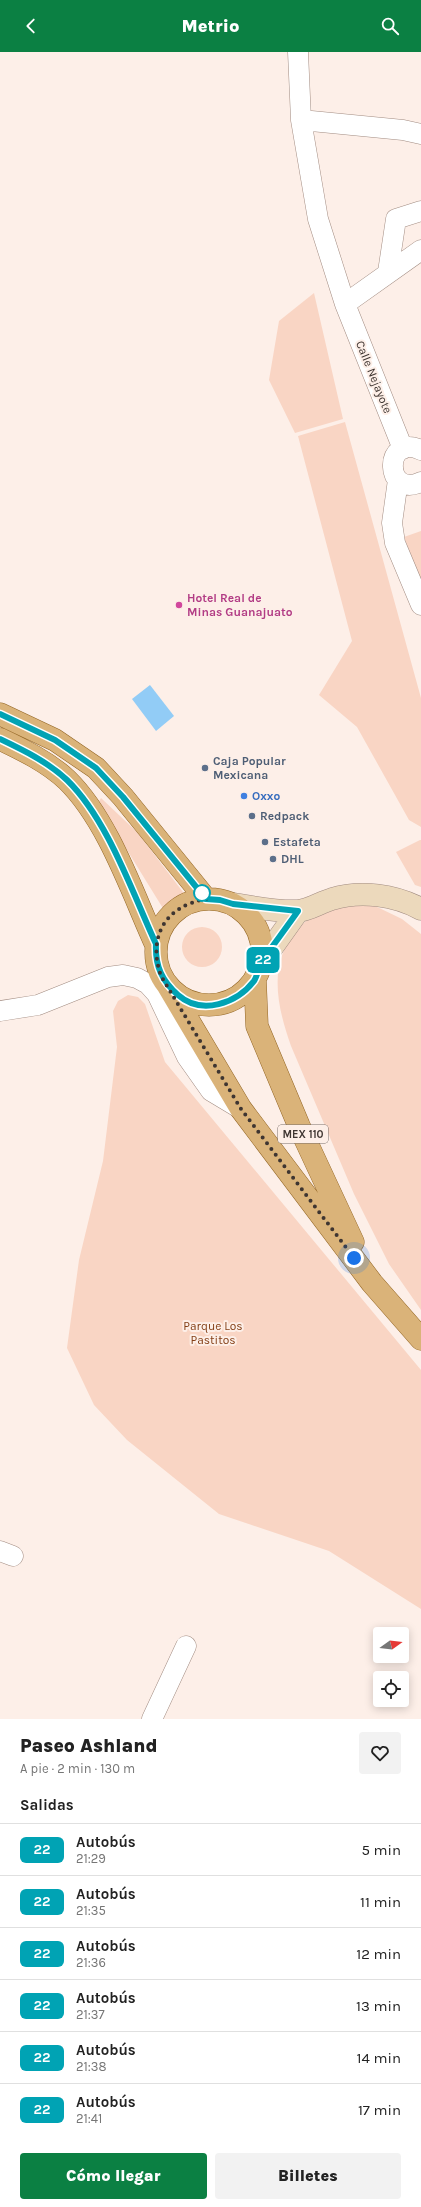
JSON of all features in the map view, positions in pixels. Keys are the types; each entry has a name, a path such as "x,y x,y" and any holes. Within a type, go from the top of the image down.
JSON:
{"main road":[{"path":"0,714 55,740 96,768 123,797 206,899"},
{"name":"MEX 110","path":"0,739 46,764 67,780 86,802 104,830 156,944"},
{"name":"MEX 110","path":"372,1283 299,1126 257,1026 258,971 262,946 256,929 247,915 233,904 220,900 206,899 192,902 179,908 168,918 160,931 156,944 157,964 168,986 241,1109 372,1283 421,1339"},
{"name":"MEX 110","path":"168,986 181,998 196,1004 214,1005 230,1001 244,992 258,971"}],"street":[{"name":"Calle Nejayote","path":"298,52 301,120 318,219 345,304 415,450"},
{"path":"301,120 403,130 421,134"},
{"path":"388,272 396,219 421,211"},
{"path":"345,304 421,250"},
{"path":"415,450 398,452 392,463 394,475 398,480 409,485 421,482"},
{"path":"398,480 392,523 395,543 421,605"},
{"path":"233,904 298,911 334,898 364,894 390,897 409,902 421,909"},
{"path":"258,971 298,911"},
{"path":"0,1010 38,1005 108,977 123,975 137,978 148,984 157,994 186,1057 211,1091 241,1109"},
{"path":"152,1719 186,1646"}],"green space":[{"path":"314,293 343,419 295,433 269,380 279,321"},
{"path":"345,422 421,698 421,827 409,820 357,727 319,695 352,641 298,436"},
{"path":"421,531 421,583 404,537"},
{"path":"101,798 137,832 186,896 164,910 98,803"},
{"path":"420,840 421,887 415,885 396,852"},
{"path":"345,904 373,905 402,919 421,934 421,1310 389,1264 354,1194 291,1046 279,1000 278,970 282,956 288,942 301,925 317,912 330,906"},
{"path":"206,927 213,930 219,936 222,947 221,955 213,964 206,967 198,967 191,964 183,955 182,943 185,936 194,928"},
{"name":"Parque Los Pastitos","path":"128,995 138,997 145,1004 165,1062 421,1370 421,1609 329,1551 219,1514 127,1440 94,1405 67,1348 79,1260 103,1161 117,1047 113,1011 118,1001"}],"water":[{"path":"150,685 174,716 156,731 132,699"}],"bus line":[{"name":"22","path":"0,714 55,740 96,768 123,797 206,899 220,900 233,904 298,911 261,963 255,979 244,992 230,1001 214,1005 196,1004 181,998 168,986 161,976 157,964 156,944 104,830 86,802 67,780 46,764 0,739"}],"place":[{"name":"Hotel Real de Minas Guanajuato","path":"179,605"},
{"name":"Caja Popular Mexicana","path":"205,768"},
{"name":"Oxxo","path":"244,796"},
{"name":"Redpack","path":"252,816"},
{"name":"Estafeta","path":"265,842"},
{"name":"DHL","path":"273,859"}],"route":[{"path":"202,893 206,899 192,902 179,908 168,918 160,931 156,944 156,954 157,964 161,976 241,1109 354,1258"}]}
